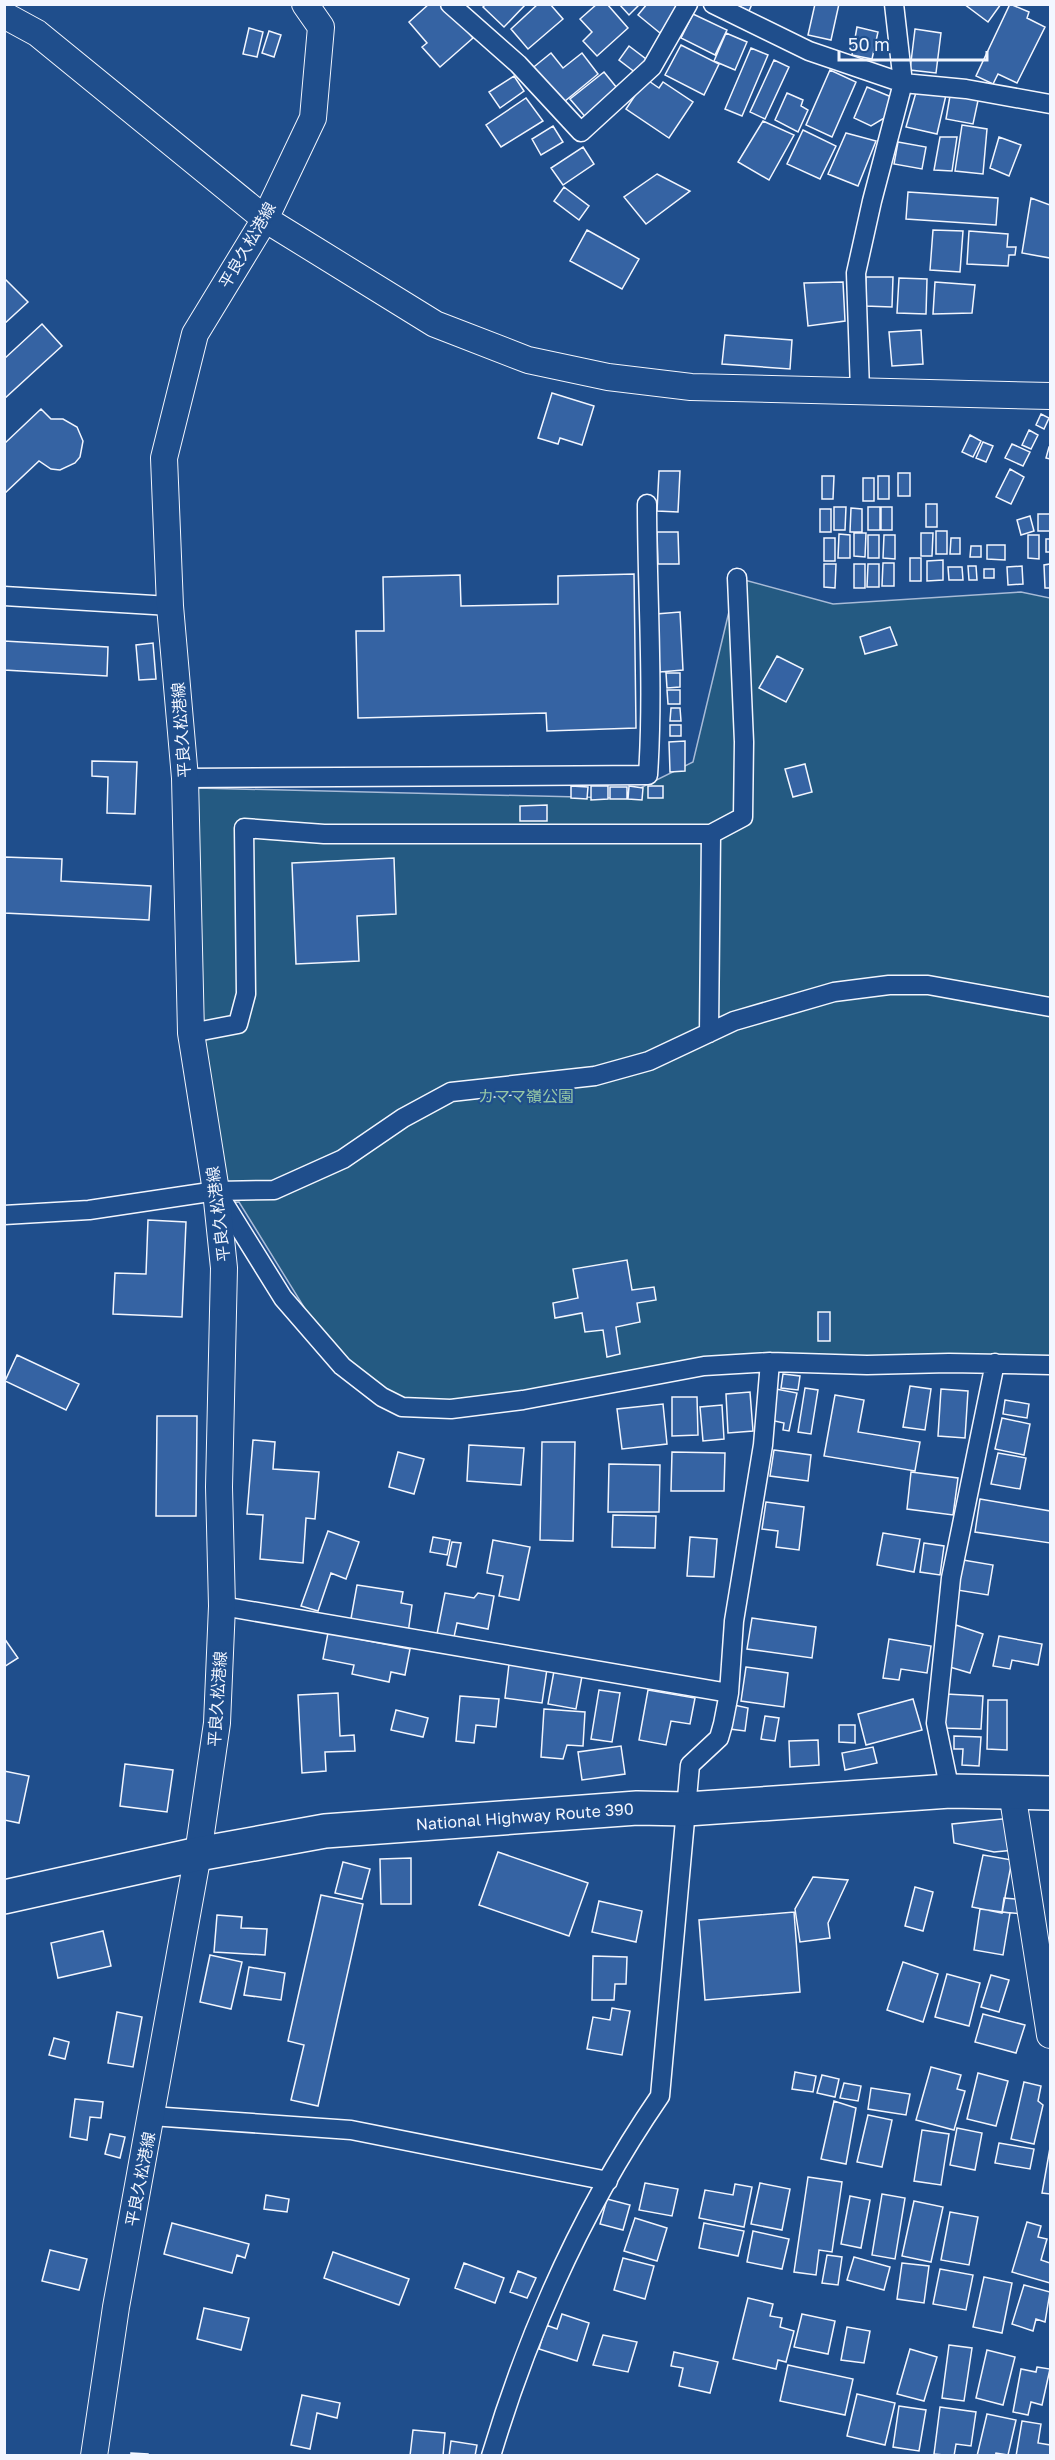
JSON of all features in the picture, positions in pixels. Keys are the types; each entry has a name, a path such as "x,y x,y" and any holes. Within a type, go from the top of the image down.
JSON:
{"highway":[{"name":"National Highway Route 390","path":"4,1898 198,1854 326,1831 638,1808 687,1809 950,1791 1050,1793"}],"main road":[{"path":"305,4 321,27 333,4"},
{"path":"4,15 37,33 265,219 435,324 528,360 608,377 691,387 1050,396"},
{"name":"平良久松港線","path":"94,2456 116,2307 198,1854 217,1724 222,1606 219,1487 224,1268 216,1191 191,1033 185,778 170,606 164,459 195,334 265,219 313,118 321,27"},
{"path":"1012,1792 1050,2036"}],"street":[{"path":"450,4 518,64 581,132 652,67 688,4"},
{"path":"713,4 809,51 903,83 966,89 1050,104"},
{"path":"860,391 856,273 903,83 894,4"},
{"path":"185,778 648,775 651,723 647,504"},
{"path":"191,1033 238,1024 246,994 244,828 324,834 711,834 743,817 744,742 737,578"},
{"path":"4,596 170,606"},
{"path":"709,1033 711,834"},
{"path":"4,1215 89,1210 216,1191 274,1191 343,1159 403,1118 450,1092 595,1076 649,1061 734,1021 834,992 889,985 928,985 1050,1007"},
{"path":"216,1191 283,1298 342,1366 382,1397 402,1407 451,1408 523,1400 704,1366 770,1362 867,1365 995,1363 1050,1365"},
{"path":"491,2456 508,2400 566,2260 608,2181 660,2096 690,1765 719,1738 729,1693 734,1621 763,1444 770,1362"},
{"path":"950,1791 936,1723 938,1701 951,1578 995,1363"},
{"path":"222,1606 729,1693"},
{"path":"151,2116 351,2130 608,2181"}],"green space":[{"name":"カママ嶺公園","path":"737,578 833,604 1021,592 1050,598 1050,1372 770,1362 402,1407 336,1359 239,1202 218,1203 191,1033 197,788 620,798 693,762"}],"building":[{"path":"429,4 443,4 473,38 440,67 422,47 427,43 409,22"},
{"path":"486,4 526,4 504,27 483,7"},
{"path":"538,4 550,4 563,19 528,49 511,29"},
{"path":"597,4 607,4 628,28 597,56 583,41 592,32 580,19"},
{"path":"619,4 640,4 629,15"},
{"path":"647,4 683,5 660,33 638,15"},
{"path":"734,4 752,4 749,11"},
{"path":"815,4 839,4 831,40 808,35"},
{"path":"964,4 1001,4 988,22"},
{"path":"1010,4 1029,12 1027,18 1045,27 1017,83 998,74 993,84 976,76"},
{"path":"693,14 727,30 715,55 681,38"},
{"path":"857,27 878,32 872,59 852,55"},
{"path":"249,28 263,32 257,57 243,54"},
{"path":"915,29 941,33 936,73 910,70"},
{"path":"269,31 281,35 274,57 262,53"},
{"path":"726,33 747,42 735,70 714,61"},
{"path":"681,45 719,64 704,95 665,75"},
{"path":"629,46 646,59 636,73 619,60"},
{"path":"751,48 768,55 742,116 725,109"},
{"path":"551,53 563,68 582,53 598,74 559,106 530,70"},
{"path":"774,60 789,67 765,119 750,112"},
{"path":"830,70 856,82 832,137 806,125"},
{"path":"604,72 621,93 588,120 570,99"},
{"path":"514,76 524,91 500,108 489,92"},
{"path":"646,79 659,88 663,82 693,102 669,138 626,109"},
{"path":"867,87 894,98 886,117 871,126 854,118"},
{"path":"917,89 946,95 937,134 906,127"},
{"path":"951,90 979,96 973,124 946,119"},
{"path":"787,93 803,100 801,106 808,110 798,132 775,120"},
{"path":"526,98 543,121 501,147 486,125"},
{"path":"763,121 794,135 769,180 738,162"},
{"path":"962,125 987,129 983,174 955,171"},
{"path":"553,126 563,142 541,155 532,139"},
{"path":"803,130 836,146 820,179 787,164"},
{"path":"846,133 876,141 858,186 828,174"},
{"path":"940,137 957,137 952,171 934,170"},
{"path":"999,137 1021,145 1009,176 990,168"},
{"path":"898,142 926,147 922,169 894,164"},
{"path":"583,147 594,164 563,185 551,168"},
{"path":"657,174 690,191 646,224 624,197"},
{"path":"564,187 589,206 579,220 554,201"},
{"path":"908,192 998,198 996,225 906,219"},
{"path":"1031,198 1050,205 1050,258 1022,253"},
{"path":"587,230 639,259 622,289 570,261"},
{"path":"933,230 963,231 960,272 930,270"},
{"path":"969,231 1008,234 1007,247 1016,247 1015,255 1009,255 1008,266 967,264"},
{"path":"866,277 893,277 892,307 865,306"},
{"path":"4,278 28,302 4,324"},
{"path":"899,278 927,279 926,314 897,313"},
{"path":"843,282 845,321 808,326 804,283"},
{"path":"935,282 975,285 972,313 933,314"},
{"path":"42,324 62,346 4,399 4,359"},
{"path":"921,330 923,364 892,366 889,332"},
{"path":"725,335 792,340 790,369 722,364"},
{"path":"552,393 594,406 582,445 560,438 558,444 538,438"},
{"path":"41,409 51,419 63,419 77,427 83,441 80,457 75,463 60,470 51,469 39,461 4,494 4,444"},
{"path":"1041,414 1049,418 1044,429 1036,425"},
{"path":"1029,430 1038,435 1031,449 1022,445"},
{"path":"970,435 981,441 973,457 962,452"},
{"path":"983,442 993,446 986,462 976,458"},
{"path":"1012,444 1030,452 1023,466 1005,458"},
{"path":"1050,447 1050,459 1046,458"},
{"path":"1010,469 1024,477 1011,504 996,497"},
{"path":"659,471 680,471 678,512 657,511"},
{"path":"898,473 910,473 910,496 898,496"},
{"path":"822,476 834,476 833,499 822,499"},
{"path":"878,476 889,476 889,499 878,499"},
{"path":"863,478 874,478 874,501 863,501"},
{"path":"926,504 937,504 937,527 926,527"},
{"path":"834,507 846,507 845,530 834,530"},
{"path":"868,507 880,507 880,530 868,530"},
{"path":"881,507 892,507 892,530 881,530"},
{"path":"851,508 862,509 862,532 850,532"},
{"path":"820,509 831,509 831,532 820,532"},
{"path":"1038,514 1050,514 1050,531 1038,531"},
{"path":"1030,516 1034,531 1021,535 1017,520"},
{"path":"936,531 947,531 947,554 936,554"},
{"path":"657,532 678,532 679,564 658,564"},
{"path":"854,533 866,533 865,557 854,556"},
{"path":"921,533 933,533 932,556 921,556"},
{"path":"839,534 850,535 850,558 838,558"},
{"path":"868,535 879,535 879,558 868,558"},
{"path":"884,535 895,535 895,559 883,558"},
{"path":"1028,535 1039,535 1039,559 1028,558"},
{"path":"824,538 835,538 835,561 824,561"},
{"path":"951,538 960,538 960,554 950,554"},
{"path":"1046,539 1050,539 1050,552 1046,552"},
{"path":"987,545 1005,545 1005,560 987,559"},
{"path":"971,546 981,546 981,557 970,557"},
{"path":"910,558 921,558 921,581 910,581"},
{"path":"943,560 943,580 927,581 927,561"},
{"path":"883,563 894,563 894,586 882,586"},
{"path":"824,564 836,564 835,588 824,587"},
{"path":"854,564 865,564 865,588 854,588"},
{"path":"868,564 879,564 879,587 867,587"},
{"path":"1050,564 1050,588 1045,588 1044,565"},
{"path":"968,566 976,566 977,580 969,580"},
{"path":"1022,566 1023,584 1008,585 1007,567"},
{"path":"948,567 962,567 963,580 949,580"},
{"path":"984,569 994,569 994,578 984,578"},
{"path":"634,574 636,728 547,731 546,713 358,718 356,631 384,631 383,577 460,575 461,606 558,604 558,576"},
{"path":"680,612 683,670 660,672 656,614"},
{"path":"890,627 897,645 865,654 860,637"},
{"path":"4,641 108,647 107,676 4,670"},
{"path":"153,643 156,679 139,680 136,645"},
{"path":"777,656 803,669 786,702 759,688"},
{"path":"666,673 680,673 680,687 667,688"},
{"path":"667,690 680,690 680,704 668,704"},
{"path":"671,708 680,708 681,721 670,721"},
{"path":"670,725 681,725 681,736 670,736"},
{"path":"685,741 685,771 670,772 669,742"},
{"path":"92,761 137,762 135,814 107,813 108,777 92,776"},
{"path":"805,764 812,792 793,797 785,769"},
{"path":"571,786 588,787 587,799 571,798"},
{"path":"591,786 608,786 608,799 591,800"},
{"path":"629,786 643,788 642,800 628,799"},
{"path":"648,786 663,786 663,798 648,798"},
{"path":"610,787 627,787 627,799 610,799"},
{"path":"547,805 547,821 520,821 520,806"},
{"path":"4,857 62,859 61,881 151,886 149,920 4,913"},
{"path":"394,858 396,914 357,916 359,961 296,964 292,863"},
{"path":"148,1220 186,1222 182,1317 113,1314 115,1273 146,1274"},
{"path":"627,1260 632,1290 654,1287 656,1300 637,1303 640,1322 616,1327 620,1354 607,1357 603,1330 585,1332 582,1313 555,1318 553,1303 578,1298 573,1269"},
{"path":"818,1312 830,1312 830,1341 818,1341"},
{"path":"17,1355 79,1384 66,1410 5,1381"},
{"path":"783,1374 800,1376 798,1390 781,1388"},
{"path":"910,1386 931,1389 925,1430 903,1427"},
{"path":"805,1388 818,1390 811,1434 798,1432"},
{"path":"776,1389 797,1393 789,1431 783,1430 784,1423 770,1420"},
{"path":"941,1389 968,1391 965,1438 938,1436"},
{"path":"750,1392 753,1431 728,1433 726,1394"},
{"path":"835,1395 864,1400 858,1432 920,1442 915,1471 824,1456"},
{"path":"672,1397 697,1397 698,1435 672,1436"},
{"path":"1005,1400 1029,1404 1027,1418 1003,1414"},
{"path":"663,1404 667,1444 622,1449 617,1409"},
{"path":"722,1405 724,1439 703,1441 700,1407"},
{"path":"157,1416 197,1416 196,1516 156,1516"},
{"path":"1002,1418 1030,1424 1024,1455 995,1449"},
{"path":"253,1440 275,1442 273,1469 319,1472 315,1519 306,1518 303,1563 260,1559 263,1515 247,1514"},
{"path":"542,1442 575,1442 573,1541 540,1540"},
{"path":"469,1445 524,1448 521,1485 467,1481"},
{"path":"774,1450 811,1455 808,1481 770,1476"},
{"path":"398,1452 424,1459 414,1494 389,1487"},
{"path":"672,1452 725,1453 724,1491 671,1491"},
{"path":"998,1453 1026,1458 1020,1489 991,1484"},
{"path":"609,1464 660,1465 659,1512 608,1512"},
{"path":"911,1472 958,1478 953,1515 907,1509"},
{"path":"980,1499 1050,1511 1050,1543 975,1532"},
{"path":"766,1502 804,1507 799,1550 776,1547 778,1531 762,1529"},
{"path":"613,1515 656,1516 655,1548 612,1547"},
{"path":"328,1531 359,1542 346,1579 331,1573 318,1611 301,1606"},
{"path":"883,1533 920,1539 914,1572 877,1565"},
{"path":"433,1537 450,1540 447,1555 430,1552"},
{"path":"690,1537 717,1539 714,1577 687,1576"},
{"path":"493,1540 530,1547 519,1600 499,1596 503,1576 487,1573"},
{"path":"452,1542 461,1543 456,1567 447,1565"},
{"path":"924,1543 944,1546 940,1575 920,1572"},
{"path":"963,1560 993,1565 988,1595 957,1590"},
{"path":"357,1585 403,1592 401,1603 412,1605 408,1633 350,1624"},
{"path":"445,1593 474,1598 478,1593 494,1596 488,1629 457,1623 454,1637 437,1634"},
{"path":"752,1618 816,1627 812,1658 747,1649"},
{"path":"956,1625 983,1634 970,1673 943,1665"},
{"path":"328,1633 410,1649 405,1675 391,1672 389,1682 352,1674 354,1665 323,1659"},
{"path":"999,1636 1042,1644 1038,1665 1012,1660 1010,1669 993,1666"},
{"path":"4,1638 18,1658 4,1667"},
{"path":"889,1639 931,1646 927,1673 901,1669 899,1680 883,1678"},
{"path":"509,1664 547,1669 542,1703 505,1698"},
{"path":"746,1667 788,1673 784,1707 741,1701"},
{"path":"554,1671 582,1676 576,1709 548,1704"},
{"path":"599,1690 620,1693 612,1742 591,1739"},
{"path":"648,1690 695,1698 690,1724 671,1721 666,1745 639,1740"},
{"path":"338,1693 340,1736 354,1735 355,1751 325,1752 326,1771 302,1773 298,1695"},
{"path":"946,1694 983,1696 981,1729 945,1728"},
{"path":"460,1696 499,1699 496,1727 476,1725 474,1743 456,1741"},
{"path":"913,1699 922,1730 866,1745 858,1714"},
{"path":"988,1700 1007,1700 1007,1750 987,1749"},
{"path":"734,1705 748,1708 745,1731 730,1729"},
{"path":"544,1709 585,1712 583,1746 567,1745 563,1759 541,1757"},
{"path":"396,1710 428,1718 423,1737 391,1730"},
{"path":"765,1716 779,1718 775,1741 761,1739"},
{"path":"839,1725 855,1725 855,1743 839,1742"},
{"path":"954,1736 981,1737 979,1766 962,1765 963,1749 954,1749"},
{"path":"818,1740 819,1765 790,1767 789,1741"},
{"path":"621,1746 625,1774 582,1780 578,1752"},
{"path":"873,1747 877,1763 845,1770 842,1753"},
{"path":"125,1764 173,1770 167,1812 120,1806"},
{"path":"4,1771 29,1776 19,1823 4,1820"},
{"path":"1012,1818 1015,1850 994,1852 954,1843 952,1824"},
{"path":"498,1852 588,1883 569,1936 479,1905"},
{"path":"983,1855 1012,1860 1002,1913 972,1907"},
{"path":"411,1858 411,1904 381,1904 380,1859"},
{"path":"343,1862 370,1869 362,1899 335,1893"},
{"path":"813,1877 848,1880 828,1923 830,1938 800,1942 795,1909"},
{"path":"915,1887 933,1892 923,1931 905,1926"},
{"path":"321,1895 363,1904 318,2106 291,2100 304,2045 288,2041"},
{"path":"1004,1898 1026,1900 1024,1914 1002,1912"},
{"path":"599,1901 642,1911 636,1942 592,1932"},
{"path":"980,1909 1010,1913 1003,1955 974,1950"},
{"path":"794,1912 800,1992 705,2000 699,1920"},
{"path":"217,1915 242,1917 241,1928 267,1929 265,1955 214,1952"},
{"path":"103,1931 111,1966 58,1978 51,1943"},
{"path":"210,1955 242,1962 231,2009 200,2002"},
{"path":"593,1956 627,1957 626,1984 615,1984 614,2000 592,2000"},
{"path":"903,1962 938,1974 923,2022 887,2010"},
{"path":"249,1967 285,1973 281,2000 244,1995"},
{"path":"947,1974 980,1983 969,2026 935,2017"},
{"path":"991,1975 1009,1980 999,2012 981,2007"},
{"path":"612,2008 630,2011 622,2055 587,2049 593,2017 610,2020"},
{"path":"117,2012 142,2017 133,2067 108,2063"},
{"path":"983,2014 1025,2025 1016,2053 975,2042"},
{"path":"54,2038 69,2042 65,2059 49,2055"},
{"path":"931,2067 961,2075 957,2089 965,2091 954,2130 916,2120"},
{"path":"795,2072 816,2076 813,2092 792,2089"},
{"path":"978,2073 1008,2081 996,2126 967,2119"},
{"path":"822,2075 839,2079 835,2097 817,2093"},
{"path":"1024,2082 1041,2086 1038,2101 1043,2105 1034,2144 1011,2139"},
{"path":"844,2083 861,2086 858,2101 840,2098"},
{"path":"871,2088 910,2094 906,2115 868,2109"},
{"path":"75,2099 103,2102 101,2118 90,2117 87,2140 70,2137"},
{"path":"834,2101 856,2108 846,2164 821,2159"},
{"path":"868,2115 892,2120 882,2167 857,2162"},
{"path":"957,2128 982,2133 975,2170 950,2165"},
{"path":"922,2130 949,2134 941,2185 914,2181"},
{"path":"110,2134 125,2137 120,2158 105,2154"},
{"path":"999,2143 1034,2149 1030,2169 995,2163"},
{"path":"1050,2148 1050,2194 1042,2193"},
{"path":"808,2177 842,2182 832,2252 819,2250 816,2275 794,2272"},
{"path":"645,2183 678,2189 672,2216 639,2210"},
{"path":"760,2183 790,2189 782,2230 751,2224"},
{"path":"735,2184 752,2187 744,2227 699,2218 705,2190 733,2195"},
{"path":"882,2194 905,2198 895,2259 872,2255"},
{"path":"266,2195 289,2199 287,2212 264,2209"},
{"path":"850,2196 870,2200 861,2248 841,2244"},
{"path":"607,2199 630,2205 623,2230 600,2224"},
{"path":"914,2201 943,2207 931,2262 902,2256"},
{"path":"950,2212 978,2217 969,2265 941,2260"},
{"path":"635,2218 667,2228 657,2261 624,2251"},
{"path":"1027,2222 1041,2226 1038,2237 1047,2239 1041,2260 1050,2263 1050,2283 1012,2272"},
{"path":"172,2223 249,2244 245,2258 237,2255 232,2273 164,2254"},
{"path":"704,2223 744,2231 738,2256 699,2248"},
{"path":"753,2231 789,2239 782,2269 747,2262"},
{"path":"50,2250 87,2259 79,2290 42,2281"},
{"path":"333,2252 409,2279 399,2305 324,2278"},
{"path":"827,2255 842,2257 838,2285 822,2283"},
{"path":"854,2257 890,2267 884,2290 847,2280"},
{"path":"623,2258 654,2266 645,2299 614,2290"},
{"path":"464,2263 504,2278 495,2303 455,2288"},
{"path":"902,2263 929,2266 924,2303 897,2299"},
{"path":"940,2269 973,2275 966,2310 933,2304"},
{"path":"518,2271 536,2278 527,2298 510,2292"},
{"path":"984,2277 1012,2283 1002,2333 973,2327"},
{"path":"1024,2285 1050,2292 1045,2322 1036,2319 1033,2331 1012,2324"},
{"path":"748,2298 773,2304 770,2316 782,2318 780,2327 794,2331 786,2362 778,2360 776,2369 733,2359"},
{"path":"204,2308 249,2318 241,2350 197,2339"},
{"path":"562,2314 589,2323 577,2361 539,2349 546,2325 557,2329"},
{"path":"802,2314 835,2321 828,2354 794,2347"},
{"path":"847,2327 870,2331 864,2363 841,2360"},
{"path":"603,2335 637,2342 628,2372 593,2365"},
{"path":"949,2345 972,2348 964,2401 942,2398"},
{"path":"910,2349 937,2357 924,2401 897,2394"},
{"path":"987,2350 1015,2357 1003,2405 976,2398"},
{"path":"674,2352 718,2362 710,2393 679,2386 683,2368 671,2366"},
{"path":"788,2365 853,2379 845,2415 780,2401"},
{"path":"1037,2367 1050,2369 1042,2405 1031,2402 1028,2415 1013,2412 1021,2369 1036,2372"},
{"path":"857,2394 895,2403 885,2445 847,2436"},
{"path":"302,2395 340,2403 337,2418 317,2413 310,2449 291,2445"},
{"path":"899,2406 926,2410 919,2451 893,2447"},
{"path":"940,2407 976,2412 971,2446 956,2444 954,2456 934,2454"},
{"path":"987,2414 1016,2420 1008,2455 996,2453 995,2456 977,2456"},
{"path":"1022,2421 1041,2424 1038,2443 1050,2445 1050,2456 1016,2456"},
{"path":"413,2430 445,2433 443,2456 410,2456"},
{"path":"451,2441 477,2445 475,2456 449,2456"},
{"path":"131,2453 148,2454 148,2456 131,2456"}]}
